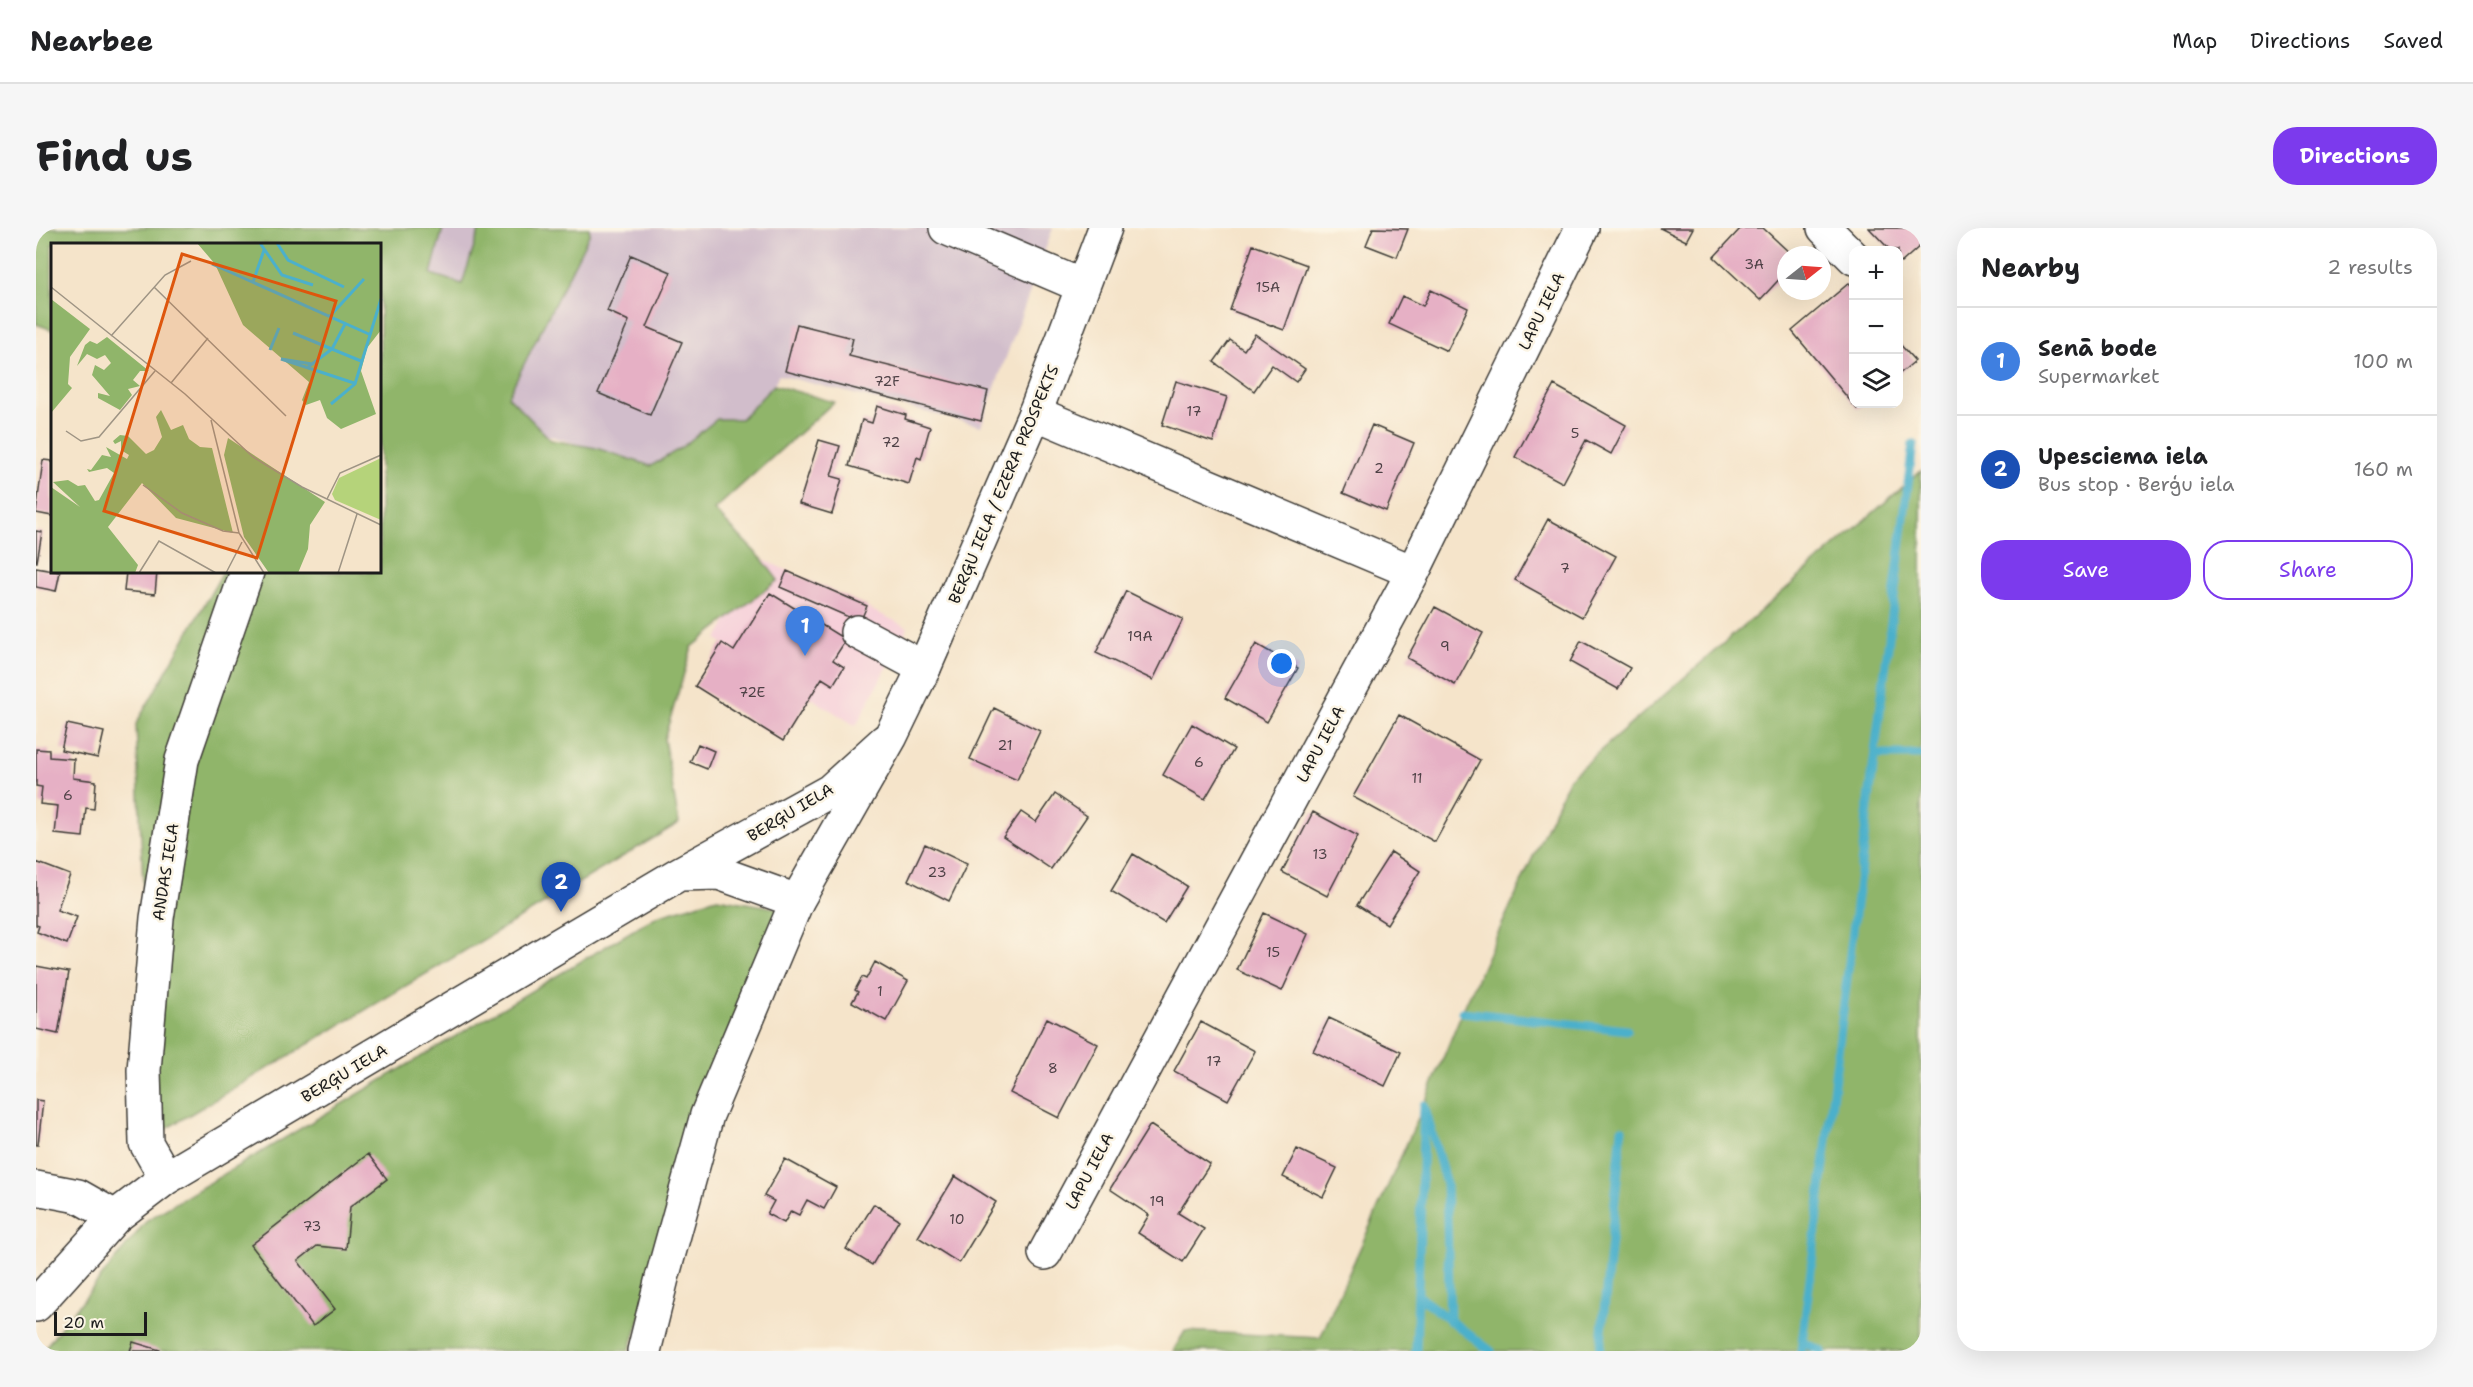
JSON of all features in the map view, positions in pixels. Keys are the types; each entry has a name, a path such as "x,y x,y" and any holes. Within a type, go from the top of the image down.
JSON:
{"street":[{"path":"946,228 1082,286"},
{"name":"BERĢU IELA / EZERA PROSPEKTS","path":"644,1351 707,1115 797,901 891,736 924,668 1035,413 1105,228"},
{"name":"LAPU IELA","path":"1045,1253 1413,572 1582,228"},
{"path":"1824,228 1849,253"},
{"path":"1035,413 1413,572"},
{"name":"ANDAS IELA","path":"166,1178 146,1143 144,1070 157,918 182,760 247,573"},
{"path":"857,632 924,668"},
{"name":"BERĢU IELA","path":"36,1305 115,1217 166,1178 679,874 830,791 891,736"},
{"name":"BERĢU IELA","path":"679,874 719,873 797,901"},
{"path":"36,1188 78,1196 115,1217"}],"shaded area":[{"path":"383,228 1053,228 981,426 779,375 717,485 381,386 381,243 378,243"},
{"path":"762,559 908,627 856,726 717,639"}],"green space":[{"path":"36,228 443,228 431,274 462,284 480,228 589,228 590,233 508,396 551,440 596,448 651,466 681,448 717,419 741,419 774,385 834,402 714,510 762,559 778,580 692,647 664,739 679,823 154,1136 136,724 222,573 381,573 381,243 51,243 51,330 36,324"},
{"path":"1921,471 1921,1351 1173,1351 1185,1331 1320,1338 1424,1105 1462,1012 1569,778"},
{"path":"717,898 782,909 629,1351 42,1351 147,1220 657,916"}],"building":[{"path":"1373,228 1408,229 1397,257 1366,245"},
{"path":"1660,228 1693,228 1686,241"},
{"path":"1741,228 1763,228 1782,246 1777,246 1777,282 1760,300 1714,257"},
{"path":"1869,228 1921,228 1921,245 1903,261 1903,246 1886,246"},
{"path":"1253,245 1307,265 1284,330 1230,310"},
{"path":"631,255 671,272 647,327 682,342 650,415 598,393 629,321 607,311"},
{"path":"1849,283 1849,399 1792,331"},
{"path":"1431,290 1468,308 1447,351 1389,324 1402,296 1423,306"},
{"path":"797,324 853,338 849,356 988,391 981,421 785,371"},
{"path":"1255,334 1305,369 1296,382 1272,365 1254,391 1214,362 1230,340 1244,350"},
{"path":"1903,348 1915,361 1903,371"},
{"path":"1176,381 1227,397 1213,442 1162,425"},
{"path":"1554,385 1626,425 1611,454 1586,440 1563,483 1515,457"},
{"path":"877,406 906,415 905,419 930,427 921,459 917,457 909,484 849,466 862,420 872,423"},
{"path":"1372,425 1414,443 1386,511 1343,493"},
{"path":"819,440 840,446 831,476 842,479 832,514 799,504"},
{"path":"43,460 51,461 51,516 36,513"},
{"path":"1548,519 1616,556 1582,617 1515,580"},
{"path":"36,531 42,532 37,562 36,562"},
{"path":"36,568 51,570 51,573 60,573 56,591 36,587"},
{"path":"787,571 867,606 860,622 780,587"},
{"path":"126,573 157,573 155,594 124,591"},
{"path":"1126,591 1183,619 1153,680 1096,653"},
{"path":"770,593 846,640 833,660 844,667 833,685 822,678 783,741 695,686 722,643 734,651"},
{"path":"1435,607 1483,633 1455,685 1407,658"},
{"path":"1581,641 1630,668 1618,689 1570,662"},
{"path":"1256,644 1298,668 1267,722 1225,698"},
{"path":"994,708 1040,731 1017,780 970,759"},
{"path":"1399,715 1480,760 1435,842 1353,797"},
{"path":"67,724 104,732 98,758 61,750"},
{"path":"1192,724 1234,749 1205,799 1163,775"},
{"path":"698,744 714,751 707,769 690,762"},
{"path":"36,749 49,750 49,757 74,759 73,778 96,781 94,809 86,808 83,837 55,834 58,806 40,804 42,787 36,786"},
{"path":"1055,794 1087,816 1051,869 1003,837 1021,812 1036,822"},
{"path":"1313,812 1358,836 1327,896 1282,872"},
{"path":"925,844 967,864 949,901 908,880"},
{"path":"1391,852 1420,871 1387,924 1357,905"},
{"path":"1133,854 1187,886 1164,923 1111,891"},
{"path":"36,862 70,875 57,910 77,917 67,944 37,932 39,926 36,925"},
{"path":"1264,913 1308,934 1282,991 1237,970"},
{"path":"875,962 908,981 886,1021 852,1002 858,992 855,990 862,977 866,979"},
{"path":"36,966 69,972 58,1034 36,1029"},
{"path":"1047,1018 1098,1044 1059,1118 1010,1093"},
{"path":"1329,1018 1401,1052 1385,1086 1313,1051"},
{"path":"1201,1022 1255,1051 1228,1100 1174,1071"},
{"path":"36,1100 43,1101 38,1145 36,1145"},
{"path":"1150,1125 1210,1164 1178,1213 1204,1229 1183,1262 1138,1233 1149,1215 1110,1189"},
{"path":"1297,1149 1337,1168 1323,1197 1283,1177"},
{"path":"368,1154 387,1179 350,1207 346,1249 317,1246 298,1261 335,1309 313,1326 251,1245"},
{"path":"785,1159 836,1187 824,1209 807,1200 799,1215 791,1211 784,1223 767,1214 774,1201 764,1196"},
{"path":"955,1176 996,1202 959,1263 918,1237"},
{"path":"874,1204 899,1220 872,1265 846,1249"},
{"path":"133,1342 160,1350 160,1351 130,1351"}],"waterway":[{"path":"1801,1351 1913,444"},
{"path":"1875,755 1921,755"},
{"path":"1462,1012 1627,1030"},
{"path":"1416,1351 1424,1105 1446,1184 1450,1321"},
{"path":"1600,1351 1622,1129"},
{"path":"1418,1296 1491,1351"},
{"path":"1802,1342 1822,1351"}],"place":[{"name":"Senā bode","path":"805,656"},
{"name":"Upesciema iela","path":"561,912"}]}
